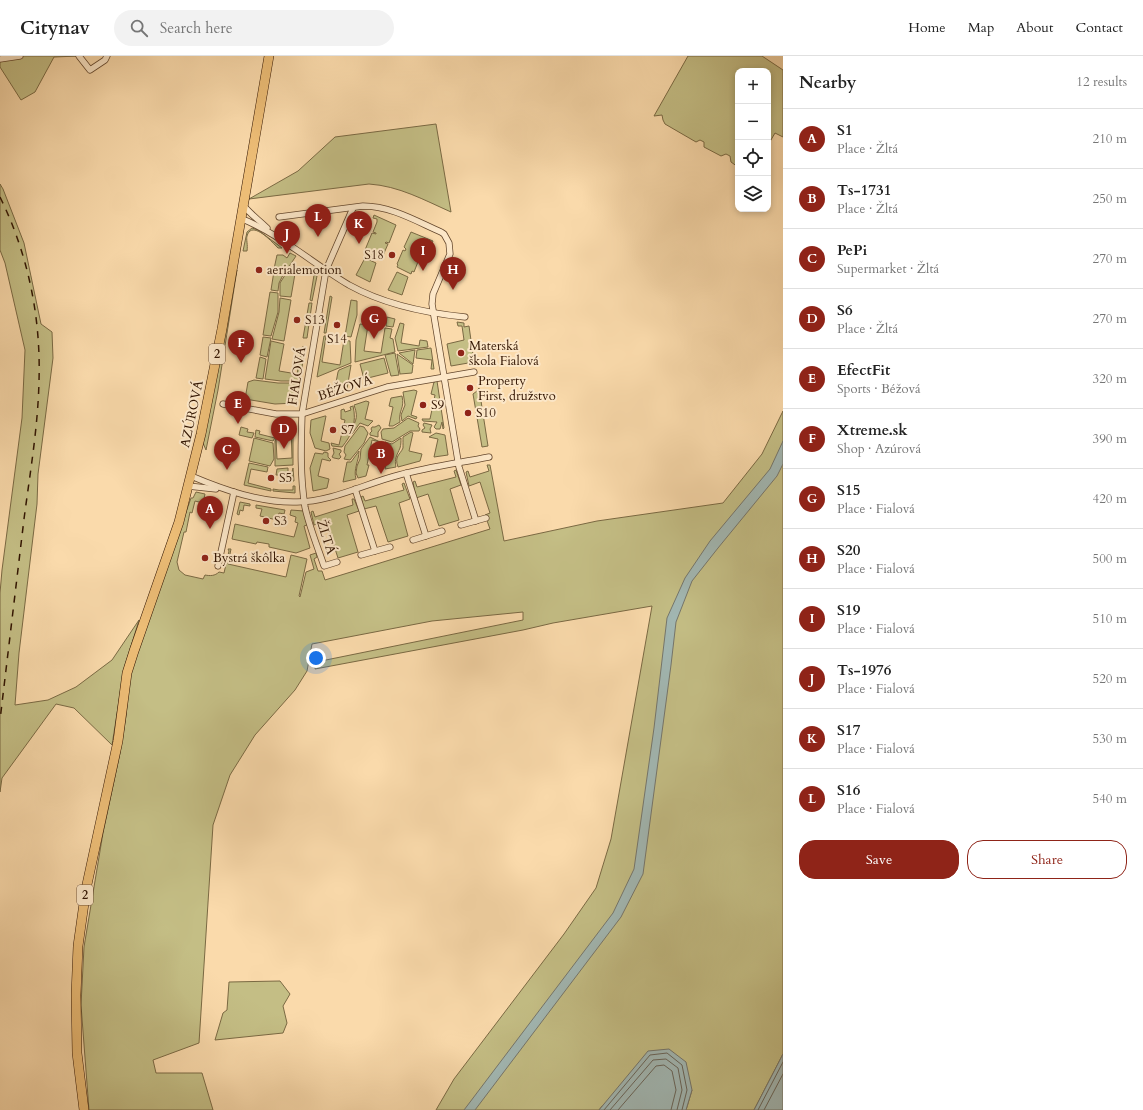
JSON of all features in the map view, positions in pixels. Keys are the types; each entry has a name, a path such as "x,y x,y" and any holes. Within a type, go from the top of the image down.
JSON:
{"main road":[{"name":"AZÚROVÁ","path":"84,1110 77,1053 76,1020 78,946 87,883 118,741 125,684 134,651 179,522 201,434 213,375 268,56"}],"street":[{"path":"0,59 20,56"},
{"path":"79,56 90,70 105,60 107,56"},
{"path":"242,204 247,211 257,218 270,231 350,285 380,300 402,307 465,317"},
{"path":"279,217 374,206 392,211 444,234 449,243 450,254 432,294 433,313 459,462 476,521"},
{"name":"FIALOVÁ","path":"302,414 326,270 353,208"},
{"path":"240,218 270,231"},
{"name":"BÉŽOVÁ","path":"223,404 276,414 302,414 387,387 474,372"},
{"name":"ŽLTÁ","path":"302,414 301,466 305,507 324,566 337,562"},
{"path":"188,486 224,490 271,500 297,502 327,497 406,473 489,457"},
{"path":"406,473 426,536"},
{"path":"191,476 224,490"},
{"path":"355,488 375,551"},
{"path":"218,566 234,492"},
{"path":"461,525 486,518"},
{"path":"412,540 442,531"},
{"path":"360,555 390,547"}],"shaded area":[{"path":"0,56 78,56 54,57 35,92 21,100 0,67"},
{"path":"688,56 762,56 783,70 783,137 775,133 771,140 771,68 735,68 735,165 731,162 730,156 726,154 721,156 704,147 704,142 700,140 696,142 665,124 662,115 654,116"},
{"path":"436,124 451,212 421,198 401,191 380,185 369,184 249,199 298,171 335,137"},
{"path":"0,184 24,243 41,324 52,332 53,358 38,474 37,504 19,653 15,705 48,700 76,687 112,660 139,620 124,669 112,745 74,708 56,704 2,778 0,792 0,593 22,418 25,350 5,263 0,250"},
{"path":"374,215 396,225 389,243 385,243 388,244 381,260 366,254 367,251 365,250 372,233 376,234 373,232 377,222 377,219 373,218"},
{"path":"252,228 258,230 282,248 278,248 258,231 253,230 250,231 247,236 247,251 243,251 247,232"},
{"path":"411,232 433,241 432,243 428,242 426,244 422,253 419,252 421,254 414,272 412,271 411,274 397,267 397,264 403,250 405,251 406,249 404,247"},
{"path":"290,253 296,256 286,271 274,269 277,255 283,255 287,258"},
{"path":"365,258 376,263 370,282 356,275"},
{"path":"290,267 296,268 291,297 280,296 280,283"},
{"path":"237,270 218,390 206,450 203,443"},
{"path":"274,271 284,273 279,283 278,291 271,290"},
{"path":"397,272 408,277 402,295 388,290"},
{"path":"314,275 317,276 312,301 310,300"},
{"path":"270,292 278,293 278,312 271,336 263,335"},
{"path":"330,296 332,297 326,333 324,333"},
{"path":"280,298 291,300 284,341 272,339 279,312"},
{"path":"351,300 357,301 357,315 351,337 345,336"},
{"path":"309,303 312,303 307,338 303,338"},
{"path":"387,317 395,319 393,327 386,326"},
{"name":"Materská škola Fialová","path":"457,322 464,323 464,327 469,326 474,362 451,366 447,344 464,340 462,326 458,326"},
{"path":"400,323 404,324 401,343 419,346 420,340 427,341 428,347 398,351 395,338"},
{"path":"360,324 368,325 364,351 381,353 385,328 392,329 390,338 393,339 395,352 355,362 356,340"},
{"path":"324,336 326,336 322,362 340,365 344,340 350,341 351,363 317,377"},
{"path":"263,337 271,338 267,357 260,355"},
{"path":"271,341 284,344 279,371 297,374 302,347 305,347 300,381 265,379"},
{"path":"431,348 434,369 431,369 432,360 416,358 417,350"},
{"path":"415,350 413,364 399,353"},
{"path":"395,353 399,375 391,376 385,355"},
{"path":"397,354 413,365 412,373 400,374"},
{"path":"260,357 266,359 263,379 256,378"},
{"path":"384,358 388,373 364,379 360,364"},
{"path":"351,365 347,389 334,393 339,370"},
{"path":"254,380 278,383 300,383 296,403 275,404 245,399 248,382"},
{"path":"437,381 443,429 442,422 440,429 436,429 434,427 437,422 423,421 422,419 430,419 435,395 431,394 434,382"},
{"path":"479,388 488,446 482,447 473,394"},
{"path":"414,390 417,391 411,415 417,417 416,419 408,416 402,421 401,415 405,405 403,392"},
{"path":"402,396 403,404 400,422 393,426 389,426 393,407 389,406 391,398"},
{"path":"366,401 369,402 365,419 373,421 368,426 360,423 352,434 356,418 356,410 354,405"},
{"path":"353,406 354,423 351,433 342,447 332,446 331,443 339,445 345,420 341,419 341,410 344,409 345,412 351,410 350,407"},
{"path":"783,411 783,1054 754,1110 686,1110 692,1090 602,1106 599,1110 436,1110 454,1079 564,934 596,888 611,839 652,606 553,623 315,669 316,662 523,620 523,612 432,621 312,644 307,671 295,690 255,735 230,775 213,825 199,1043 153,1060 156,1073 202,1073 213,1110 89,1110 81,1005 84,947 103,833 120,753 126,716 130,673 191,498 193,498 196,492 205,494 203,503 195,501 192,513 190,512 177,562 179,570 185,575 203,579 205,575 209,576 219,572 224,573 229,551 228,549 231,549 228,564 286,577 291,555 307,559 300,597 306,572 314,569 310,555 316,553 317,557 314,559 318,571 322,571 325,580 490,529 485,515 490,513 480,482 469,486 466,472 468,471 470,477 489,471 487,465 490,465 504,541 597,521 723,503 762,454"},
{"path":"326,416 321,441 329,443 330,449 326,451 315,448 310,433 311,420"},
{"path":"408,418 419,423 419,431 410,431 392,442 382,439 381,432 383,429 394,428"},
{"path":"424,423 432,425 430,429 431,433 422,432 425,428 423,425"},
{"path":"293,424 293,465 275,466 276,439 277,459 292,458 291,426 284,425"},
{"path":"379,425 381,428 378,432 378,437 370,435 372,427"},
{"path":"360,426 364,427 368,433 364,443 350,460 344,459 346,455 344,452 345,446"},
{"path":"241,427 248,429 247,432 254,433 252,438 239,435"},
{"path":"256,430 260,431 259,434 275,438 273,441 255,437"},
{"path":"411,432 413,433 409,451 422,454 420,461 398,467 397,458 403,448 403,437"},
{"path":"436,433 445,435 448,455 434,457 438,439 429,437"},
{"path":"370,437 380,442 372,440 366,476 358,478 356,473 361,449"},
{"path":"254,438 273,443 274,459 270,466 249,461"},
{"path":"401,438 395,464 396,467 385,469 391,445 385,442 392,444"},
{"path":"333,448 341,450 339,454 341,457 339,459 332,457 334,453"},
{"path":"359,451 355,472 356,479 343,482 347,462 351,462"},
{"path":"324,452 328,453 328,457 331,460 322,459 318,476 329,479 327,488 313,491 310,468 315,453 323,454"},
{"path":"249,463 268,467 267,472 251,469 248,483 271,489 271,491 244,485"},
{"path":"288,468 288,472 292,472 293,468 294,481 292,475 276,475 277,469"},
{"path":"456,470 461,485 450,489 459,520 439,526 428,494 416,498 413,482 415,481 417,487 456,477 454,471"},
{"path":"404,483 410,499 399,503 408,536 388,542 376,506 364,509 361,497 363,496 365,501 404,490 402,484"},
{"path":"293,486 295,486 295,493 273,491 273,489 293,490"},
{"path":"352,499 354,499 359,511 347,515 358,552 338,558 326,521 314,525 311,512 313,511 315,517 353,505"},
{"path":"240,502 250,504 250,506 244,505 243,511 240,510 239,515 237,514"},
{"path":"256,505 285,510 284,514 279,513 277,520 260,516 262,509 256,508"},
{"path":"291,510 304,511 307,525 304,526 310,548 296,553 269,547 269,544 257,542 256,544 232,539 235,524 294,537 298,523 295,522 296,517 290,515"},
{"path":"280,981 290,994 283,1006 287,1023 283,1033 215,1040 223,1013 227,1010 229,982"}],"water":[{"path":"783,441 783,464 777,476 692,581 676,622 643,874 621,917 475,1110 464,1110 613,913 634,869 654,728 667,618 685,578 710,541 770,469"},
{"path":"669,1049 686,1062 692,1090 686,1110 599,1110 648,1051"},
{"path":"783,1054 783,1110 754,1110"}],"railway":[{"path":"0,197 18,241 31,286 38,333 39,357 39,381 35,433 0,720"}],"place":[{"name":"S16","path":"318,237"},
{"name":"S17","path":"359,244"},
{"name":"Ts-1976","path":"287,254"},
{"name":"S18","path":"392,255"},
{"name":"aerialemotion","path":"259,270"},
{"name":"S19","path":"423,271"},
{"name":"S20","path":"453,290"},
{"name":"S13","path":"297,320"},
{"name":"S14","path":"337,325"},
{"name":"S15","path":"374,339"},
{"name":"Materská škola Fialová","path":"461,353"},
{"name":"Xtreme.sk","path":"241,363"},
{"name":"Property First, družstvo","path":"470,388"},
{"name":"S9","path":"423,405"},
{"name":"S10","path":"468,413"},
{"name":"EfectFit","path":"238,424"},
{"name":"S7","path":"333,430"},
{"name":"S6","path":"284,449"},
{"name":"PePi","path":"227,470"},
{"name":"Ts-1731","path":"381,474"},
{"name":"S5","path":"271,478"},
{"name":"S3","path":"266,521"},
{"name":"S1","path":"210,529"},
{"name":"Bystrá škôlka","path":"205,558"}]}
